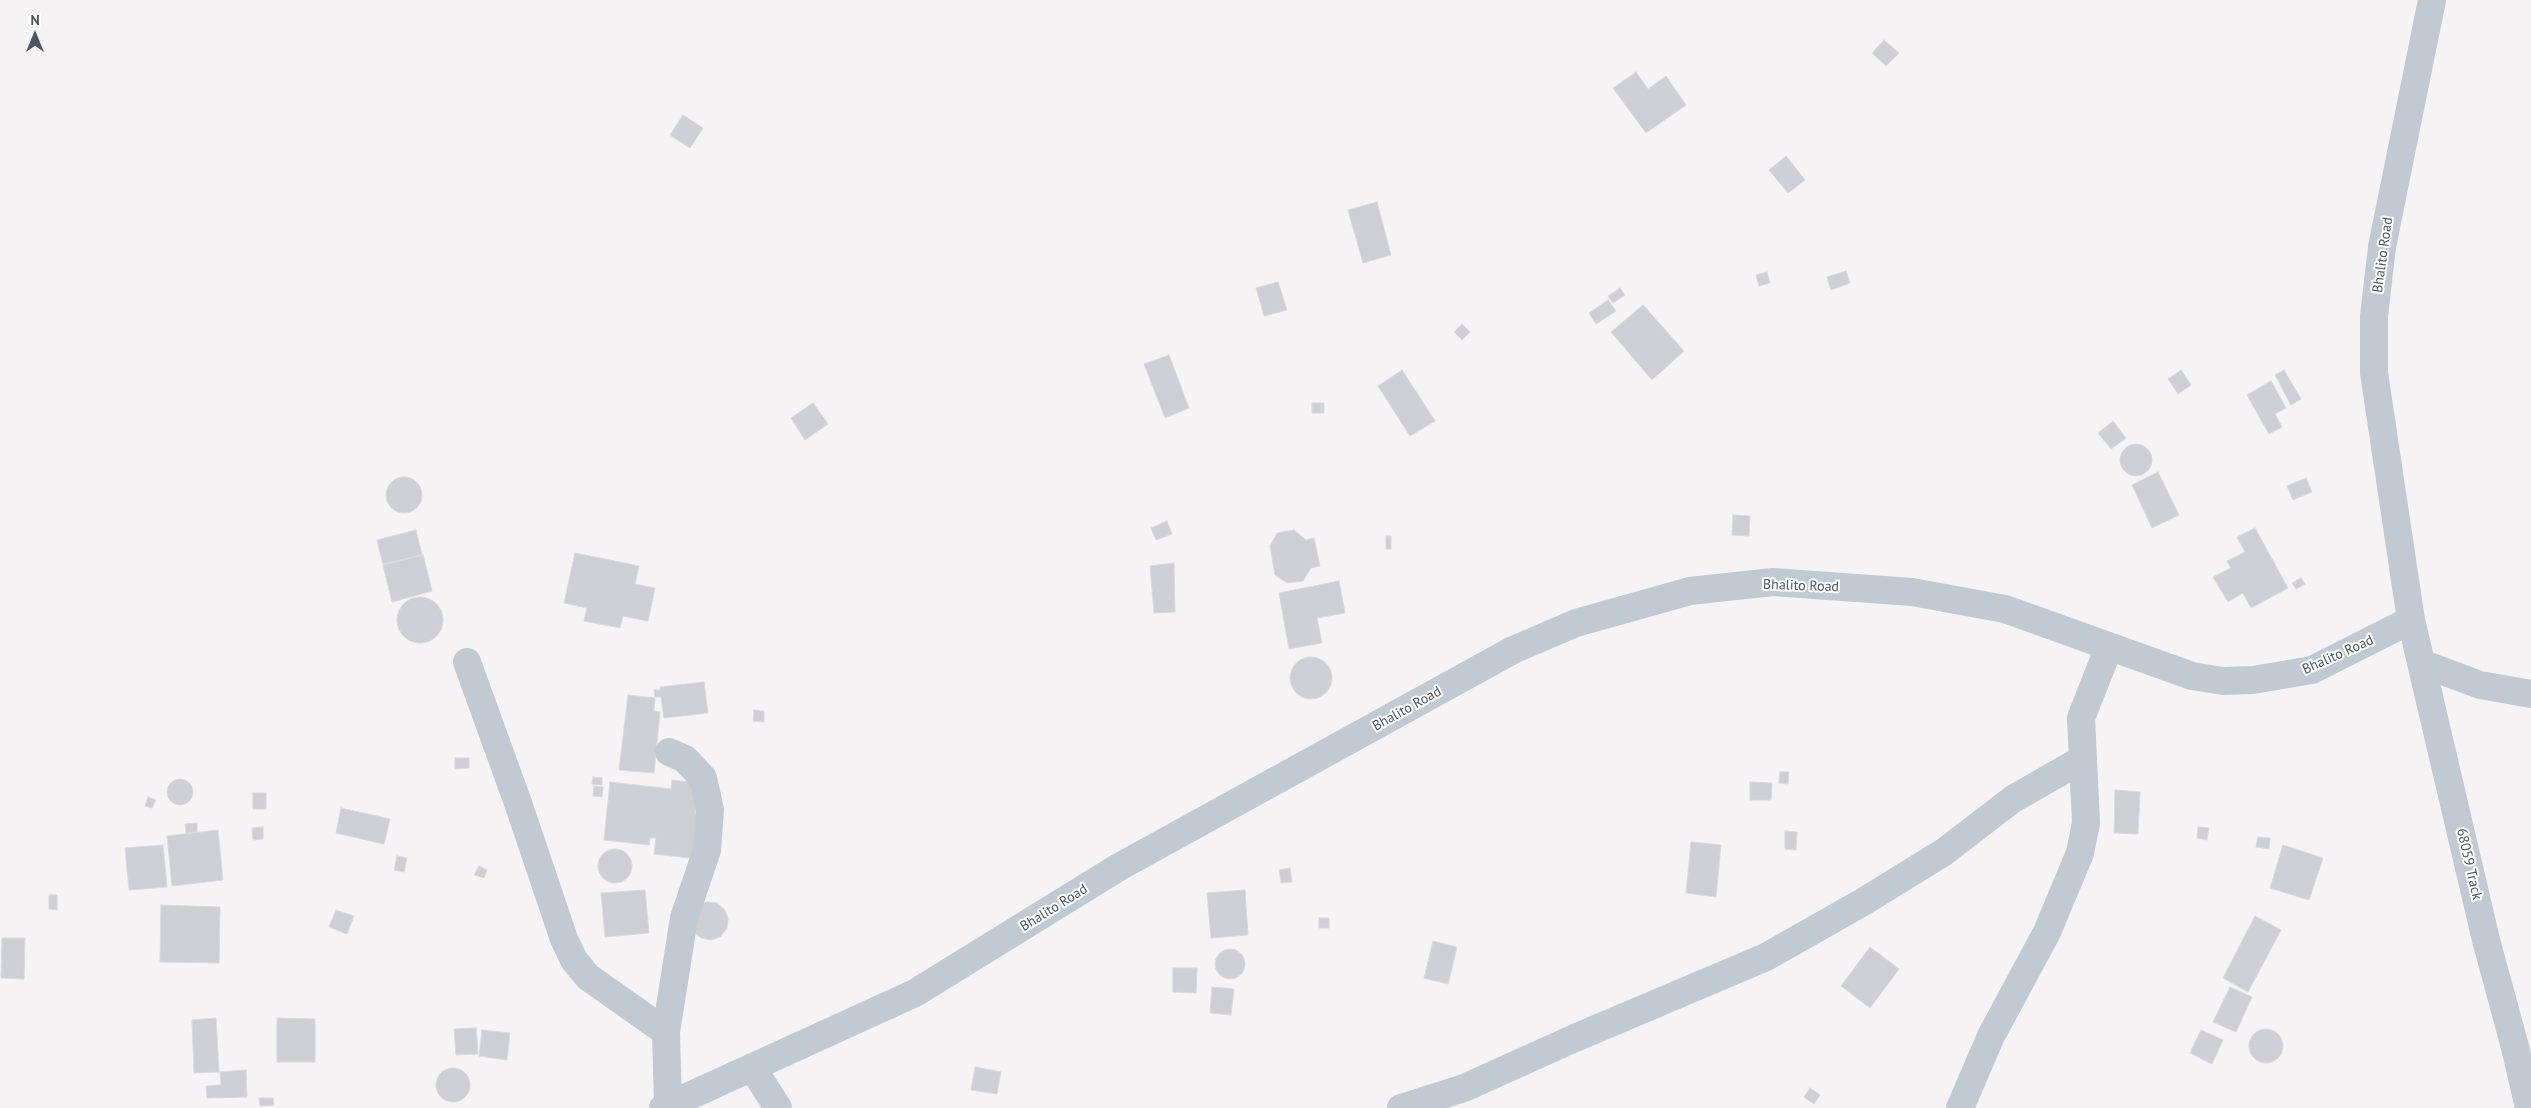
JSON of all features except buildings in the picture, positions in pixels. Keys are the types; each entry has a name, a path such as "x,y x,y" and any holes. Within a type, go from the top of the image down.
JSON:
{"street":[{"name":"Bhalito Road","path":"666,1106 915,993 1118,867 1513,650 1576,623 1690,592 1773,582 1912,592 2004,609 2192,676 2223,681 2253,680 2312,670 2412,620 2374,373 2374,316 2382,247 2432,0"},
{"name":"68059 Track","path":"2412,620 2486,940 2515,1047 2528,1108"},
{"path":"1960,1108 1991,1036 2046,932 2080,853 2086,823 2082,759 2082,718 2109,647"},
{"path":"467,662 518,803 564,939 574,960 588,976 666,1032"},
{"path":"2421,663 2480,685 2531,694"},
{"path":"666,1106 666,1032 684,918 707,850 710,810 703,778 685,759 669,752"},
{"path":"1401,1108 1464,1088 1575,1038 1766,957 1863,902 1944,852 2013,799 2082,759"},
{"path":"752,1066 778,1108"}]}
